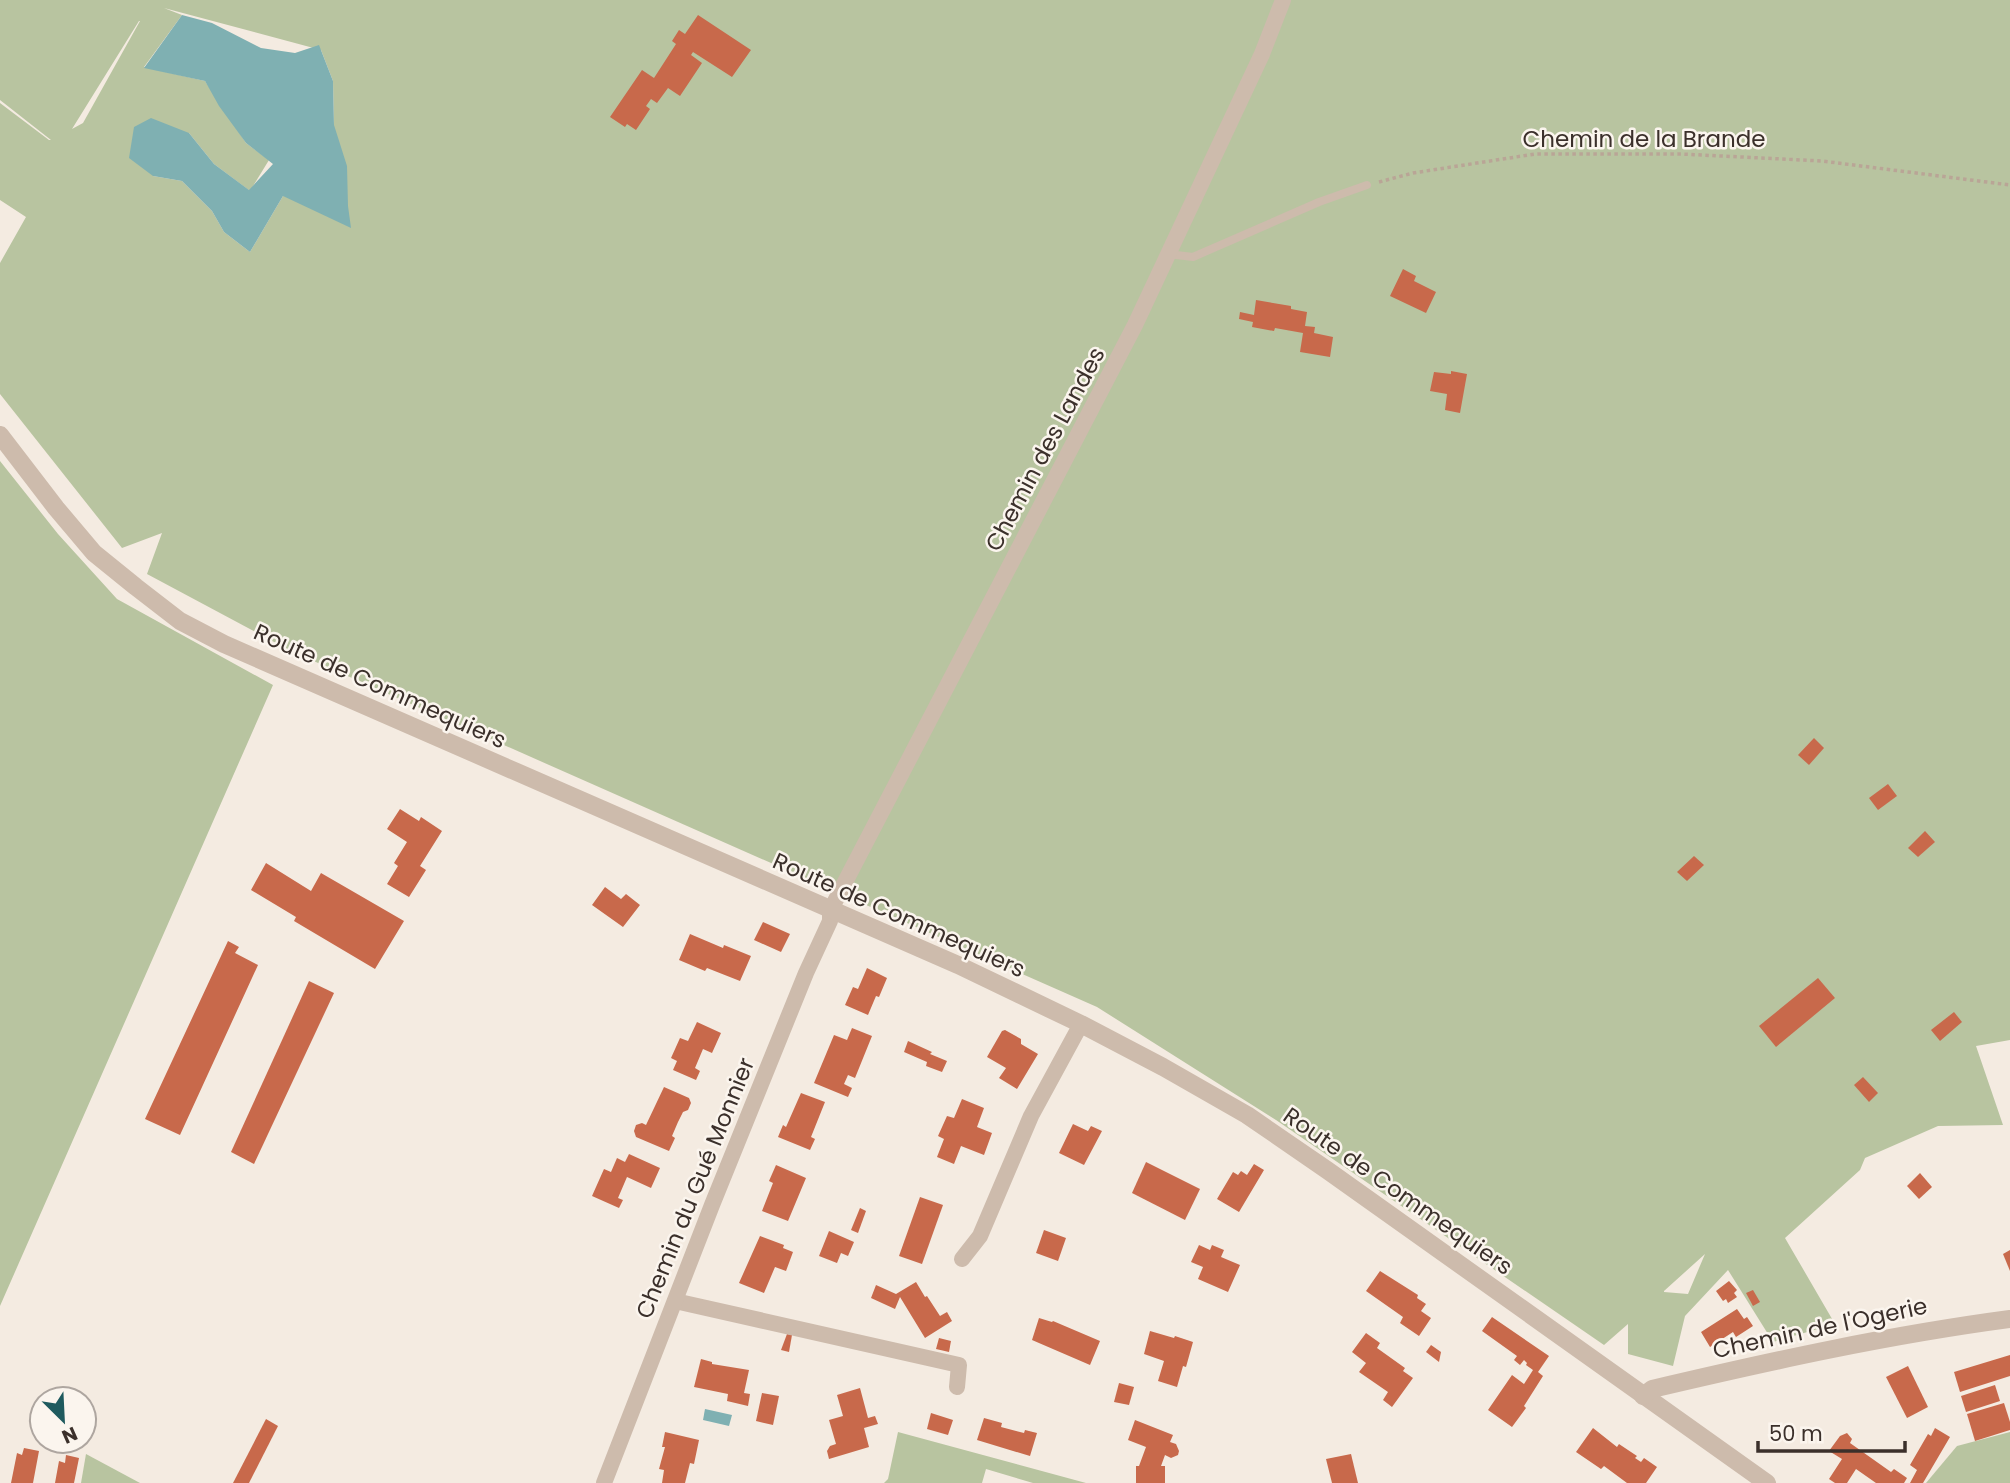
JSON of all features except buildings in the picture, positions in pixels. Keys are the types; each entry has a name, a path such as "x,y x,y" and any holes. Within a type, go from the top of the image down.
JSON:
{"street":[{"name":"Chemin des Landes","path":"830,911 1135,325 1262,54 1283,0"},
{"name":"Route de Commequiers","path":"0,435 56,509 94,553 180,621 224,644 958,965 1163,1067 1247,1115 1767,1483"},
{"name":"Chemin du Gué Monnier","path":"604,1483 800,986 830,921 830,911"},
{"path":"962,1259 980,1236 1031,1116 1081,1024"},
{"path":"675,1301 958,1366 957,1387"},
{"name":"Chemin de l'Ogerie","path":"1643,1396 1652,1389 1759,1364 1931,1329 2010,1319"}],"lane":[{"path":"1168,254 1193,257 1319,202 1367,185"}],"path":[{"name":"Chemin de la Brande","path":"1367,185 1413,173 1535,154 1681,154 1822,161 2010,185"}],"green space":[{"path":"0,0 2010,0 2010,1040 1976,1046 2003,1125 1938,1126 1865,1158 1860,1170 1785,1238 1835,1324 1773,1342 1728,1270 1685,1316 1673,1366 1628,1354 1628,1324 1604,1345 1276,1120 1097,1007 291,651 147,574 162,533 122,548 0,394 0,263 26,217 0,200 0,103 51,140 0,100","holes":["164,8 321,50 333,81 334,125 283,196 250,252 224,232 212,211 182,181 153,176 189,133 214,164 250,191 269,160 246,143 205,81 144,67 182,15","139,21 83,123 72,129","1705,1254 1688,1294 1664,1291"]},
{"path":"0,461 58,534 117,599 273,685 0,1306"},
{"path":"898,1432 1086,1483 1033,1483 986,1469 982,1483 884,1483 888,1479"},
{"path":"2010,1432 2010,1483 1926,1483 1957,1446"},
{"path":"88,1455 140,1483 81,1483"}],"water":[{"path":"182,15 212,23 261,48 295,53 319,45 333,81 334,125 347,166 351,228 283,196 250,252 224,232 212,211 182,181 153,176 129,158 134,127 151,118 189,133 214,164 249,190 273,164 246,143 219,106 205,81 144,68"},
{"path":"705,1409 732,1415 729,1426 703,1420"}]}
